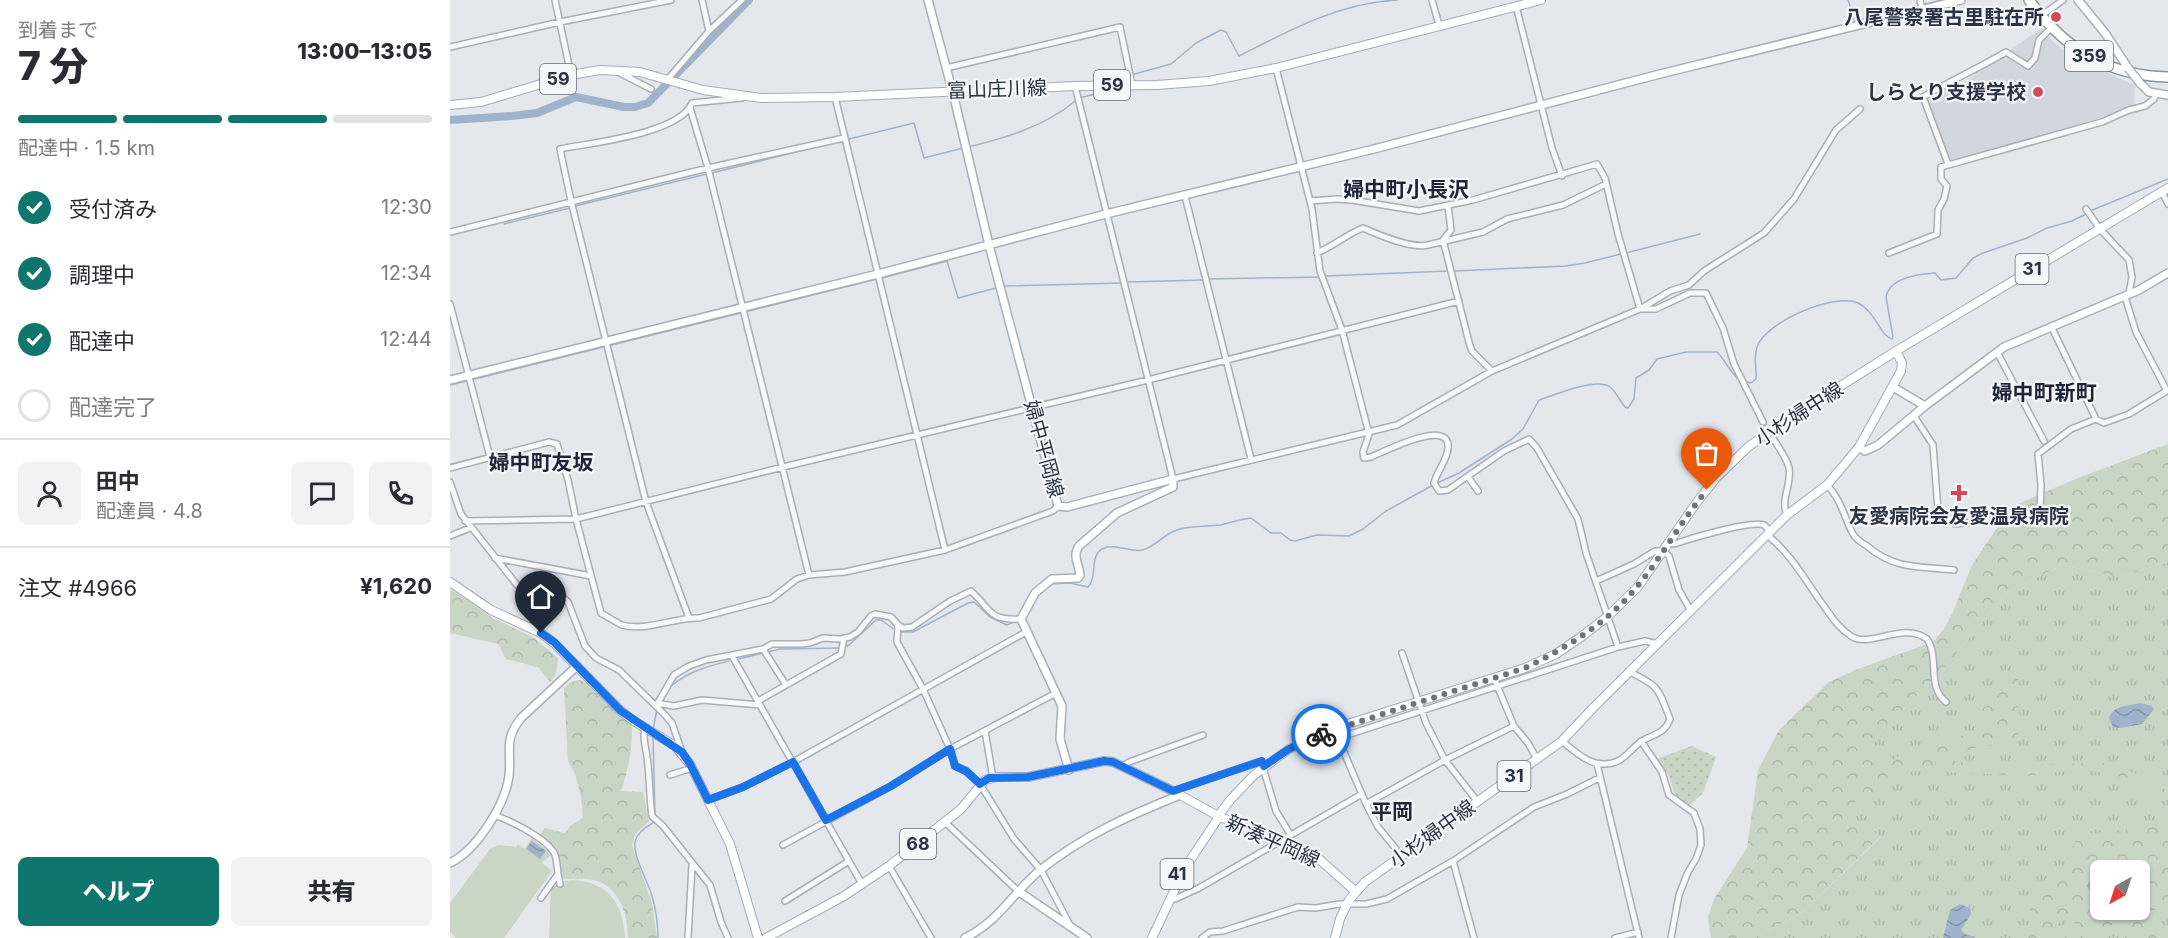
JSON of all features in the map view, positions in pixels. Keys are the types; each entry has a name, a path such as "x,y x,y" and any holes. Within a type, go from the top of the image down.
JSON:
{"highway":[{"name":"359","path":"2029,0 2051,28 2078,51 2112,68 2168,77"}],"main road":[{"name":"富山庄川線","path":"450,105 481,102 572,75 613,70 640,72 703,90 750,97 835,97 952,90 1157,85 1209,81 1276,68 1540,0"},
{"name":"小杉婦中線","path":"1218,816 1231,799 1264,766 1289,749 1335,728 1419,706 1525,668 1556,654 1607,617 1637,588 1716,478 1748,447 1896,351 2165,190"},
{"name":"小杉婦中線","path":"1335,938 1340,919 1355,891 1401,855 1562,741 1787,515 1827,485 1859,447 1893,387 1901,371 1902,363 1896,351"},
{"path":"450,582 491,610 541,633 554,642 621,711 682,752 730,844 758,938"},
{"name":"68","path":"766,938 797,923 889,866 946,824 980,784 993,778 1028,777 1104,761 1113,762 1218,816"},
{"name":"新湊平岡線","path":"1218,816 1319,859 1355,891"},
{"name":"新湊平岡線","path":"1149,938 1185,868 1218,816"},
{"name":"新湊平岡線","path":"1149,938 1172,883 1213,819 1218,816"}],"street":[{"path":"555,0 572,75"},
{"path":"450,47 671,0"},
{"path":"702,0 710,31"},
{"path":"672,80 710,31 742,0"},
{"name":"婦中平岡線","path":"928,0 989,245 1058,506 1067,507 1173,479"},
{"path":"1432,0 1439,25"},
{"path":"1920,0 1922,9"},
{"path":"450,380 1960,0"},
{"path":"2041,16 2063,0"},
{"path":"2078,0 2140,83 2149,92 2168,94"},
{"path":"1516,6 1552,148 1562,176"},
{"path":"946,68 1120,27 1132,85"},
{"path":"1948,164 1923,97 2006,52 2028,66 2035,58 2039,40 2051,28"},
{"path":"1276,68 1310,201 1324,287 1342,330 1369,434 1363,452 1364,458 1424,436 1439,434 1446,438 1449,446 1434,483 1439,491 1448,490 1504,451 1529,439 1537,448 1578,519 1618,647"},
{"path":"613,70 651,89"},
{"path":"1069,770 1060,739 1062,706 1021,619 1035,593 1052,579 1078,578 1080,575 1076,553 1079,546 1117,513 1173,487 1173,479 1075,86"},
{"path":"1889,253 1937,234 1938,210 1947,186 1941,179 1941,167 2102,122 2129,110 2145,106 2154,99 2156,94"},
{"path":"689,618 646,502 560,149 632,137 670,122 690,108 692,103 750,97"},
{"path":"835,97 945,550"},
{"path":"690,108 708,168 809,575"},
{"path":"1173,479 1251,459 1369,434 1405,422 1492,371 1640,309 1670,291 1689,285 1704,272 1764,233 1794,198 1836,130 1860,109"},
{"path":"450,232 708,168 844,138"},
{"path":"1310,201 1352,200 1419,212 1562,176 1598,164 1606,183 1640,309"},
{"path":"1317,253 1330,248 1354,231 1363,228 1381,236 1421,247 1483,232 1508,219 1563,205 1606,183"},
{"path":"2165,190 2168,204"},
{"path":"1185,196 1251,459"},
{"path":"1448,206 1450,230 1443,240 1472,351 1492,371"},
{"path":"2051,326 2096,419 2104,423 2129,414 2167,391 2136,332 2127,296 2132,277 2129,260 2100,229 2086,209"},
{"path":"1859,447 1865,451 1870,450 2004,347 2127,296 2168,273"},
{"path":"1640,309 1656,309 1690,293 1706,293 1716,310 1734,364 1763,422"},
{"path":"465,521 576,519 783,466 1148,380 1459,301"},
{"path":"450,304 490,457"},
{"path":"1997,352 2044,441"},
{"path":"1893,387 1925,406"},
{"path":"1914,416 1933,445 1938,510 1954,524 2040,515 2042,485 2038,454 2071,429 2096,419"},
{"path":"1773,438 1789,466 1784,508 1787,515"},
{"path":"450,468 549,442 557,444 601,613 624,626 652,625 699,618 771,599 797,579 809,575 845,572 945,550 1053,511 1058,506"},
{"path":"1468,477 1478,491"},
{"path":"450,482 465,521 517,585 528,595 537,599 563,597 568,602 585,646 596,658 619,670 672,723 682,752"},
{"path":"1827,485 1835,493 1854,536 1874,552 1891,562 1909,567 1954,570"},
{"path":"450,513 459,510"},
{"path":"1669,543 1674,544 1756,524 1765,526 1838,626 1852,638 1867,639 1915,633 1927,639 1932,649 1933,673 1937,691 1939,697 1946,702"},
{"path":"450,536 470,528"},
{"path":"1596,581 1634,564 1655,551 1663,551 1668,556 1679,590 1691,611"},
{"path":"495,558 591,576"},
{"path":"656,706 674,675 706,660 763,649 781,642 801,644 823,638 844,638 858,632 875,614 891,617 903,628 919,623 950,601 971,591 995,616 1021,619"},
{"path":"898,625 897,642 923,689 950,749 955,766 966,771 980,784 1014,838 1041,870 1072,928"},
{"path":"708,800 743,787 793,762 1026,632"},
{"path":"656,706 674,706 702,700 759,703 841,654 844,638"},
{"path":"1338,738 1419,706 1498,686 1618,647 1645,641 1658,644"},
{"path":"763,649 786,685"},
{"path":"1402,653 1419,706 1445,760 1477,801"},
{"path":"732,656 862,884"},
{"path":"450,863 466,852 494,815 507,788 510,763 508,746 513,727 577,666"},
{"path":"1562,741 1583,759 1597,764 1618,761 1641,741 1663,731 1670,719 1655,686 1630,672"},
{"path":"1494,678 1514,726 1537,759"},
{"path":"783,845 891,786 950,749 1056,693"},
{"path":"1366,804 1445,760 1514,726"},
{"path":"645,728 643,741 647,756 652,816 663,826 710,885 728,938"},
{"path":"1335,728 1366,804 1378,827 1401,855"},
{"path":"985,731 993,778"},
{"path":"1123,766 1203,735"},
{"path":"1641,741 1662,772 1670,795 1694,813 1700,829 1701,845 1679,896 1671,938"},
{"path":"965,938 988,925 1018,891 1041,870 1100,829 1177,793 1262,761 1276,811 1290,834"},
{"path":"1597,764 1639,935 1615,938"},
{"path":"670,776 692,768"},
{"path":"1202,938 1210,932 1223,931 1298,908 1366,904 1387,899 1453,861 1534,807 1599,778"},
{"path":"1170,898 1199,888 1362,794"},
{"path":"494,815 519,825 555,852 560,884"},
{"path":"946,824 1018,891 1087,938"},
{"path":"784,901 849,861"},
{"path":"1453,861 1474,938"},
{"path":"688,938 692,865"},
{"path":"889,866 932,938"},
{"path":"541,898 558,874"}],"shaded area":[{"name":"しらとり支援学校","path":"2042,28 2053,42 2079,61 2135,85 2134,104 2084,124 1950,162 1926,98 1966,81"}],"green space":[{"path":"2168,444 2168,562 2119,577 2062,565 2007,592 1944,668 1879,734 1867,759 1888,771 1895,758 1925,751 1931,744 1990,728 1997,723 1997,720 1982,717 1966,719 1967,716 1992,704 2013,664 2025,659 2018,682 2021,724 2017,736 2012,740 1952,756 1953,761 1981,766 2105,763 2155,781 2168,792 2168,800 2152,795 2130,779 2094,771 2067,771 2031,776 1909,772 1855,802 1855,820 1881,836 1803,912 1754,938 1711,938 1708,917 1714,899 1747,848 1758,770 1779,730 1829,682 1855,670 1933,642 1944,629 1952,614 1972,565 2011,507 2073,480"},
{"path":"2168,562 2168,938 1754,938 1803,912 1881,837 1855,820 1854,784 1879,734 1944,668 2007,592 2062,565 2119,577"},
{"path":"452,590 493,618 534,638 558,658 556,674 550,682 538,667 506,659 498,644 450,633 450,592"},
{"path":"580,680 591,685 632,725 630,759 621,791 643,792 649,821 635,834 632,845 652,904 657,938 628,938 623,908 613,891 597,881 562,878 557,854 539,836 545,828 565,833 570,826 583,818 581,796 575,774 568,761 564,688 571,682"},
{"path":"1692,746 1716,757 1703,793 1687,808 1674,792 1669,775 1654,760"},
{"path":"2160,826 2168,828 2168,871 2162,880 2165,883 2168,882 2168,895 2150,916 2150,860 2090,860 2090,920 2149,920 2147,927 2152,934 2164,938 2125,938 2126,929 2120,924 2092,929 2078,938 2064,938 2076,924 2062,919 2049,938 2024,938 2031,917 2030,908 2046,878 2062,869 2075,845 2074,838 2082,834"},
{"path":"532,838 552,854 542,863 552,871 504,938 456,938 450,932 450,903 490,849 498,845 516,847 518,844 524,849"},
{"path":"572,880 596,885 612,897 621,914 625,938 549,938 551,887 559,882"}],"water":[{"path":"2140,703 2152,706 2154,709 2142,724 2113,727 2109,718 2114,711"},
{"path":"532,841 546,851 540,859 526,849"},
{"path":"1960,904 1970,908 1971,914 1961,930 1976,938 1943,938 1950,910"}],"waterway":[{"path":"450,120 537,113 576,97 624,107 635,107 648,103 749,0"},
{"path":"1131,75 1171,64 1196,43 1221,30 1226,32 1239,56 1315,19 1355,6 1397,0"},
{"path":"1848,0 1855,21 1942,0"},
{"path":"1120,83 1127,76"},
{"path":"1079,98 1115,89"},
{"path":"968,147 1038,124 1064,110 1075,101"},
{"path":"849,139 914,123 924,158 963,148"},
{"path":"712,173 815,147"},
{"path":"575,206 707,174"},
{"path":"2090,211 2168,179"},
{"path":"504,224 570,208"},
{"path":"1744,381 1751,383 1756,379 1756,351 1763,337 1786,319 1818,305 1847,301 1858,303 1869,312 1884,333 1892,339 1886,297 1888,291 1899,281 1913,276 1935,273 1941,280 1956,278 1973,258 1983,253 2086,214"},
{"path":"1626,253 1700,234"},
{"path":"1454,271 1566,266 1621,254"},
{"path":"882,278 947,261 958,298 996,288"},
{"path":"1325,276 1449,271"},
{"path":"1208,279 1320,277"},
{"path":"471,380 877,279"},
{"path":"1127,282 1203,280"},
{"path":"1004,286 1122,283"},
{"path":"1437,483 1459,473 1512,439 1523,429 1539,400 1586,385 1604,384 1610,387 1628,408 1634,399 1636,378 1649,370 1657,359 1686,352 1717,352 1739,380"},
{"path":"450,385 467,381"},
{"path":"1051,584 1070,583 1088,587 1093,578 1094,562 1102,549 1112,547 1143,550 1174,531 1185,528 1220,525 1251,518 1271,533 1281,533 1295,541 1317,535 1349,536 1363,529 1386,511 1433,485"},
{"path":"899,632 913,632 974,602 990,617 1007,625 1016,621"},
{"path":"1018,617 1024,606"},
{"path":"845,647 876,620 881,620 895,630"},
{"path":"768,652 780,649 840,648"},
{"path":"670,687 691,673 763,653"},
{"path":"653,730 657,709"},
{"path":"653,735 655,817"},
{"path":"654,822 638,835 635,848 653,901 658,938"}],"tunnel":[{"path":"1763,422 1773,438"}],"way so far":[{"path":"1321,734 1525,668 1556,654 1607,617 1637,588 1707,490"}],"place":[{"name":"八尾警察署古里駐在所","path":"2056,17"},
{"name":"しらとり支援学校","path":"2038,92"},
{"name":"友愛病院会友愛温泉病院","path":"1959,493"}],"district":[{"name":"婦中町小長沢","path":"1406,190"},
{"name":"婦中町新町","path":"2044,393"},
{"name":"婦中町友坂","path":"541,463"},
{"name":"平岡","path":"1392,812"}],"route":[{"path":"541,633 554,642 634,722 682,752 708,800 743,787 793,762 826,820 891,786 950,749 955,766 966,771 980,784 989,778 1028,777 1104,761 1113,762 1173,791 1262,761 1264,766 1289,749 1321,734"}]}
